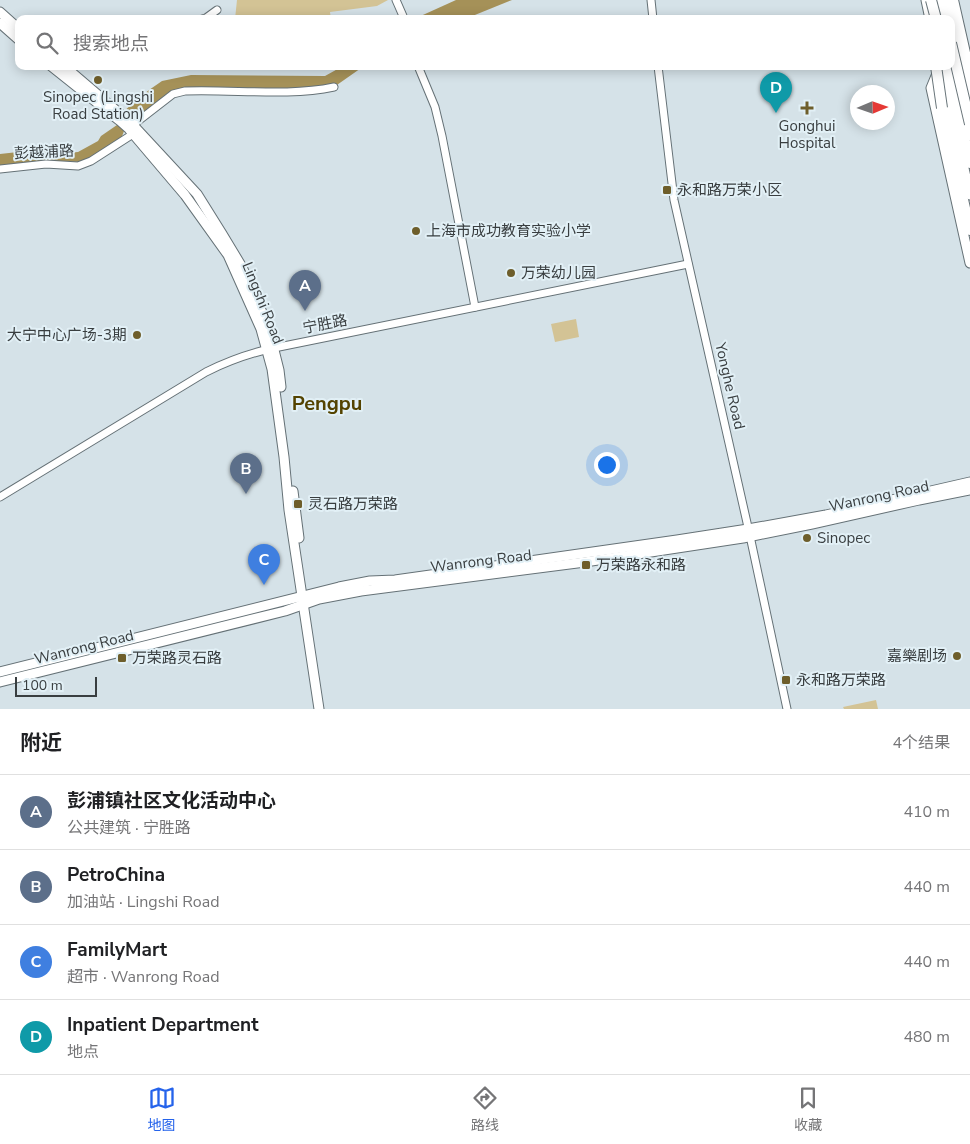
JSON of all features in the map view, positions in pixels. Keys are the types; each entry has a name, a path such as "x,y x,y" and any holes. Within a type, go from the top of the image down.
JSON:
{"highway":[{"path":"953,0 968,71"},
{"path":"931,15 933,1"},
{"path":"933,1 936,15"},
{"path":"933,1 942,15"},
{"path":"955,60 970,124"},
{"path":"937,70 942,108 970,230"},
{"path":"949,70 970,163"}],"main road":[{"path":"953,0 960,12 970,55"},
{"path":"0,12 15,25"},
{"path":"0,23 15,36"},
{"path":"955,59 968,71 970,96"},
{"name":"Lingshi Road","path":"56,70 116,114"},
{"name":"Lingshi Road","path":"68,70 133,129 185,195 228,255 271,349 279,370 319,709"},
{"path":"938,70 931,88 970,263"},
{"path":"941,70 970,195"},
{"path":"949,70 970,154"},
{"path":"955,70 970,136"},
{"name":"Wanrong Road","path":"0,672 305,600 585,562 749,532 970,482"},
{"name":"Wanrong Road","path":"749,532 812,524 970,490"},
{"name":"Lingshi Road","path":"305,600 323,709"},
{"name":"Wanrong Road","path":"0,682 285,611 305,600"}],"street":[{"path":"396,0 403,15"},
{"path":"651,0 653,15"},
{"path":"209,15 217,10"},
{"path":"420,70 435,107 442,136 475,307"},
{"name":"Yonghe Road","path":"658,70 672,188 787,709"},
{"name":"彭越浦路","path":"0,169 46,164 78,166 91,160 133,129 173,94 185,91 294,91 321,90 334,87"},
{"name":"宁胜路","path":"0,497 206,372 227,362 271,349 688,264"}],"shaded area":[{"path":"237,0 388,0 377,6 330,12 330,15 235,15"},
{"path":"456,0 512,0 475,15 423,15"},
{"path":"336,70 358,70 334,87 185,91 173,94 124,131 121,139 83,162 47,161 0,166 0,154 54,148 66,153 78,152 98,141 101,136 117,125 124,111 162,81 191,75 325,76"},
{"path":"576,319 579,337 555,342 551,324"},
{"path":"876,700 878,709 844,709 843,707"}],"place":[{"name":"Sinopec (Lingshi Road Station)","path":"98,80"},
{"name":"Gonghui Hospital","path":"807,108"},
{"name":"Inpatient Department","path":"776,113"},
{"name":"永和路万荣小区","path":"667,190"},
{"name":"上海市成功教育实验小学","path":"416,231"},
{"name":"万荣幼儿园","path":"511,273"},
{"name":"彭浦镇社区文化活动中心","path":"305,311"},
{"name":"大宁中心广场-3期","path":"137,335"},
{"name":"PetroChina","path":"246,494"},
{"name":"灵石路万荣路","path":"298,504"},
{"name":"Sinopec","path":"807,538"},
{"name":"万荣路永和路","path":"586,565"},
{"name":"FamilyMart","path":"264,585"},
{"name":"嘉樂剧场","path":"957,656"},
{"name":"万荣路灵石路","path":"122,658"},
{"name":"永和路万荣路","path":"786,680"}],"district":[{"name":"Pengpu","path":"327,403"}]}
